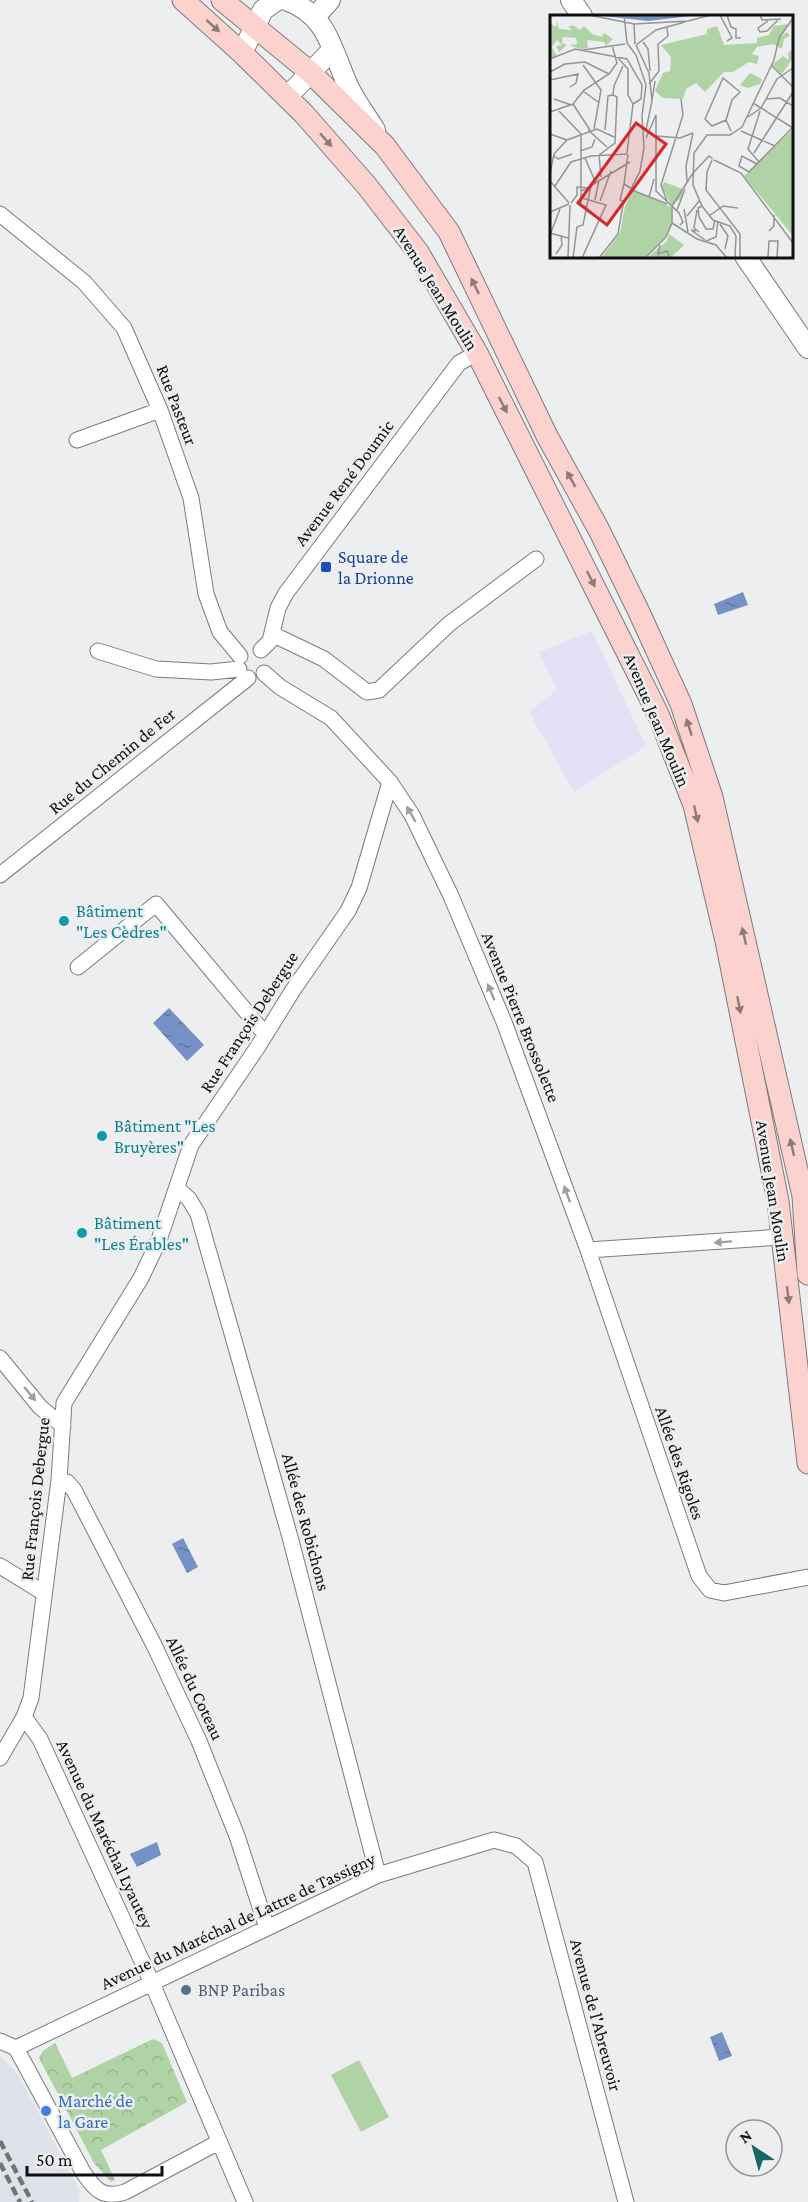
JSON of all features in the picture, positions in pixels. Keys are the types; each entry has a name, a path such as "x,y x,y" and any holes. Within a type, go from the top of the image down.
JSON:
{"main road":[{"name":"Avenue Jean Moulin","path":"183,0 287,97 367,186 418,252 477,353 658,714 694,805 728,952 778,1201 808,1463"},
{"name":"Avenue Jean Moulin","path":"225,2 265,12 284,51 310,72 385,146 449,232 547,436 599,530 639,612 681,704 712,797 803,1196 808,1274"}],"street":[{"path":"286,0 300,4 322,25 351,93 385,146"},
{"path":"315,17 330,0"},
{"path":"571,0 581,15"},
{"path":"242,53 265,12"},
{"path":"287,97 333,48"},
{"name":"Rue Pasteur","path":"0,214 84,282 124,328 160,410 191,498 207,594 220,632 242,668"},
{"path":"746,258 808,348"},
{"name":"Avenue René Doumic","path":"261,651 270,641 278,608 286,593 459,363 477,353"},
{"path":"76,440 160,410"},
{"path":"272,634 324,659 367,692 379,690 449,624 536,560"},
{"path":"98,651 156,669 211,672 242,668 259,677 264,673 268,661 261,651 249,649 242,668"},
{"name":"Rue du Chemin de Fer","path":"0,875 242,668"},
{"name":"Avenue Pierre Brossolette","path":"264,673 280,687 331,718 390,782 412,815 432,855 500,1011 588,1250"},
{"name":"Rue François Debergue","path":"0,1758 24,1717 31,1698 59,1480 64,1403 141,1278 159,1240 191,1145 348,910 359,888 390,782"},
{"path":"78,967 156,904 265,1034"},
{"name":"Allée des Robichons","path":"177,1188 189,1199 198,1214 290,1537 378,1875"},
{"path":"588,1250 781,1237"},
{"name":"Allée des Rigoles","path":"588,1250 699,1576 710,1590 724,1593 808,1577"},
{"path":"0,1358 40,1407 63,1426"},
{"name":"Allée du Coteau","path":"59,1480 67,1482 74,1490 176,1690 237,1836 267,1928"},
{"path":"0,1566 44,1593"},
{"name":"Avenue du Maréchal Lyautey","path":"24,1717 40,1739 152,1983 245,2202"},
{"name":"Avenue du Maréchal de Lattre de Tassigny","path":"16,2048 378,1875 494,1840 516,1846"},
{"name":"Avenue de l'Abreuvoir","path":"516,1846 535,1862 626,2202"},
{"path":"0,2042 16,2048 83,2172 95,2189 114,2195 125,2192 219,2142"}],"shaded area":[{"path":"592,631 646,746 574,792 529,712 557,690 539,652"},
{"path":"0,2055 19,2076 80,2191 79,2202 0,2202"}],"green space":[{"path":"153,2039 162,2043 187,2102 101,2150 115,2180 111,2182 94,2163 39,2058 43,2051 55,2043 72,2078"},
{"path":"359,2060 389,2117 361,2132 331,2075"}],"water":[{"path":"743,592 748,605 718,615 714,604"},
{"path":"169,1008 204,1045 187,1061 153,1023"},
{"path":"183,1538 198,1567 187,1573 172,1544"},
{"path":"157,1842 161,1855 137,1867 130,1854"},
{"path":"722,2032 732,2056 719,2061 710,2037"}],"railway":[{"path":"0,2141 32,2202"},
{"path":"0,2163 20,2202"}],"place":[{"name":"Square de la Drionne","path":"326,567"},
{"name":"Bâtiment \"Les Cèdres\"","path":"64,921"},
{"name":"Bâtiment \"Les Bruyères\"","path":"102,1136"},
{"name":"Bâtiment \"Les Érables\"","path":"82,1233"},
{"name":"BNP Paribas","path":"186,1990"},
{"name":"Marché de la Gare","path":"46,2111"}]}
